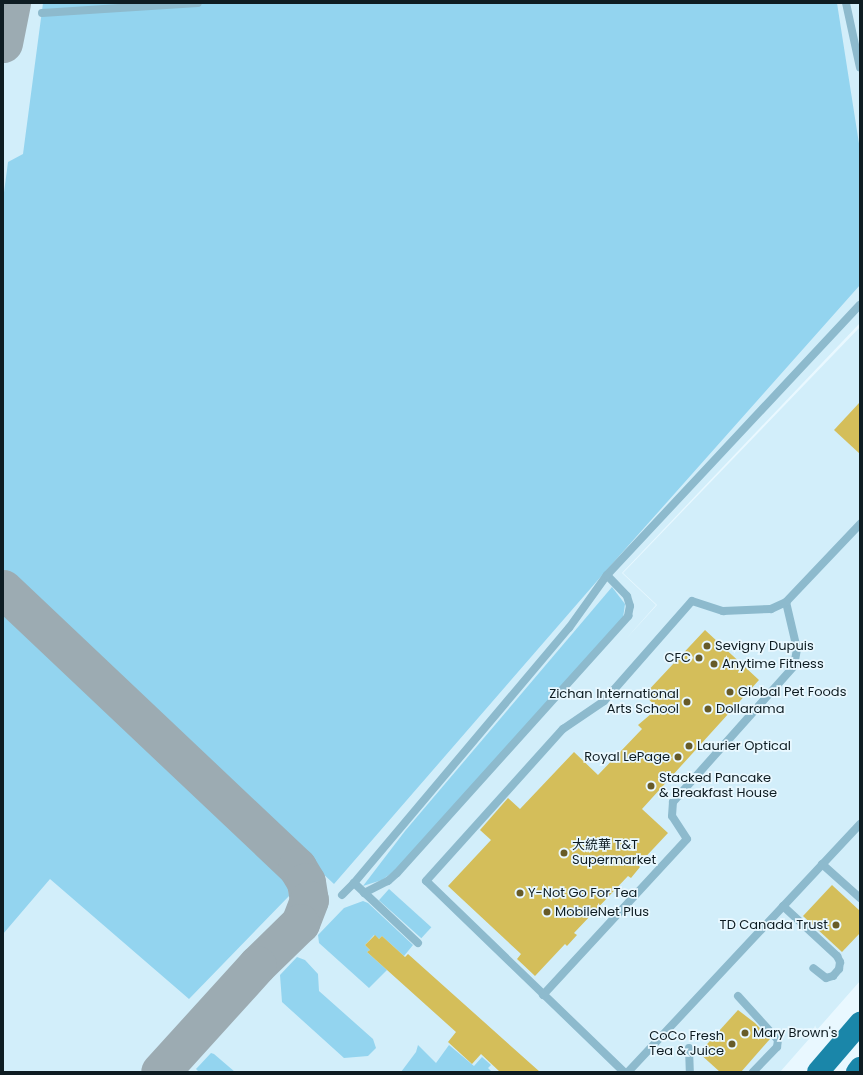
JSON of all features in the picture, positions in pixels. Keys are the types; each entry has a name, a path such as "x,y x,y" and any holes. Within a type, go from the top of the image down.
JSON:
{"main road":[{"path":"818,1072 860,1023"},
{"path":"857,1072 860,1068"}],"lane":[{"path":"42,13 198,3"},
{"path":"846,3 860,68"},
{"path":"342,895 354,883 569,628 608,575 860,305"},
{"path":"624,1072 426,881 563,729 604,701 692,601 723,611 771,609 786,602 860,524"},
{"path":"364,893 388,881 398,873 628,616 630,606 627,596 608,575"},
{"path":"543,995 687,839 672,816 673,802 794,666 797,650 786,602"},
{"path":"628,1072 860,824"},
{"path":"822,864 860,898"},
{"path":"354,883 418,943"},
{"path":"783,906 837,956 840,962 839,969 833,976 826,978 813,968"},
{"path":"738,996 778,1040 777,1046 753,1072"},
{"path":"689,1048 690,1072"}],"shaded area":[{"path":"3,3 860,3 860,323 622,573 656,605 625,640 657,605 623,573 860,327 860,981 780,1072 3,1072"},
{"path":"43,3 837,3 860,150 860,285 604,573 334,884 3,575 3,200 8,162 23,154"},
{"path":"612,587 625,604 623,618 397,869 382,880 363,886 405,831"},
{"path":"3,604 287,873 289,896 189,999 50,879 3,934"},
{"path":"389,889 431,927 421,938 379,900"},
{"path":"363,901 368,903 413,945 404,956 382,936 379,939 374,935 365,945 370,950 367,952 387,970 369,988 319,943 318,935 344,908"},
{"path":"297,957 305,960 318,974 319,991 373,1039 376,1048 368,1056 344,1058 282,1002 280,975"},
{"path":"418,1045 436,1063 449,1045 474,1066 482,1057 491,1065 488,1068 492,1072 401,1072 416,1052"},
{"path":"211,1053 235,1072 199,1072 196,1069"}],"building":[{"path":"860,402 860,454 834,430"},
{"name":"大統華 T&T Supermarket","path":"705,630 759,680 642,809 668,833 638,865 640,867 631,878 628,876 574,933 577,935 567,946 565,944 535,976 517,959 521,954 448,886 491,840 480,830 508,798 520,809 574,752 598,775 642,729 638,725 658,708 644,695"},
{"name":"TD Canada Trust","path":"832,885 860,911 860,933 842,952 803,916"},
{"path":"375,935 379,939 382,936 405,957 408,954 540,1072 500,1072 481,1054 472,1064 448,1042 456,1032 367,952 370,950 365,945"},
{"path":"738,1010 755,1023 770,1039 741,1072 720,1072 699,1053"}],"taxiway":[{"path":"3,43 11,3"},
{"path":"3,589 297,867 306,882 309,900 300,923 257,965 160,1072"}],"place":[{"name":"Sevigny Dupuis","path":"707,646"},
{"name":"CFC","path":"699,658"},
{"name":"Anytime Fitness","path":"714,664"},
{"name":"Global Pet Foods","path":"730,692"},
{"name":"Zichan International Arts School","path":"687,702"},
{"name":"Dollarama","path":"708,709"},
{"name":"Laurier Optical","path":"689,746"},
{"name":"Royal LePage","path":"678,757"},
{"name":"Stacked Pancake & Breakfast House","path":"651,786"},
{"name":"大統華 T&T Supermarket","path":"564,853"},
{"name":"Y-Not Go For Tea","path":"520,893"},
{"name":"MobileNet Plus","path":"547,912"},
{"name":"TD Canada Trust","path":"836,925"},
{"name":"Mary Brown's","path":"745,1033"},
{"name":"CoCo Fresh Tea & Juice","path":"732,1044"}]}
